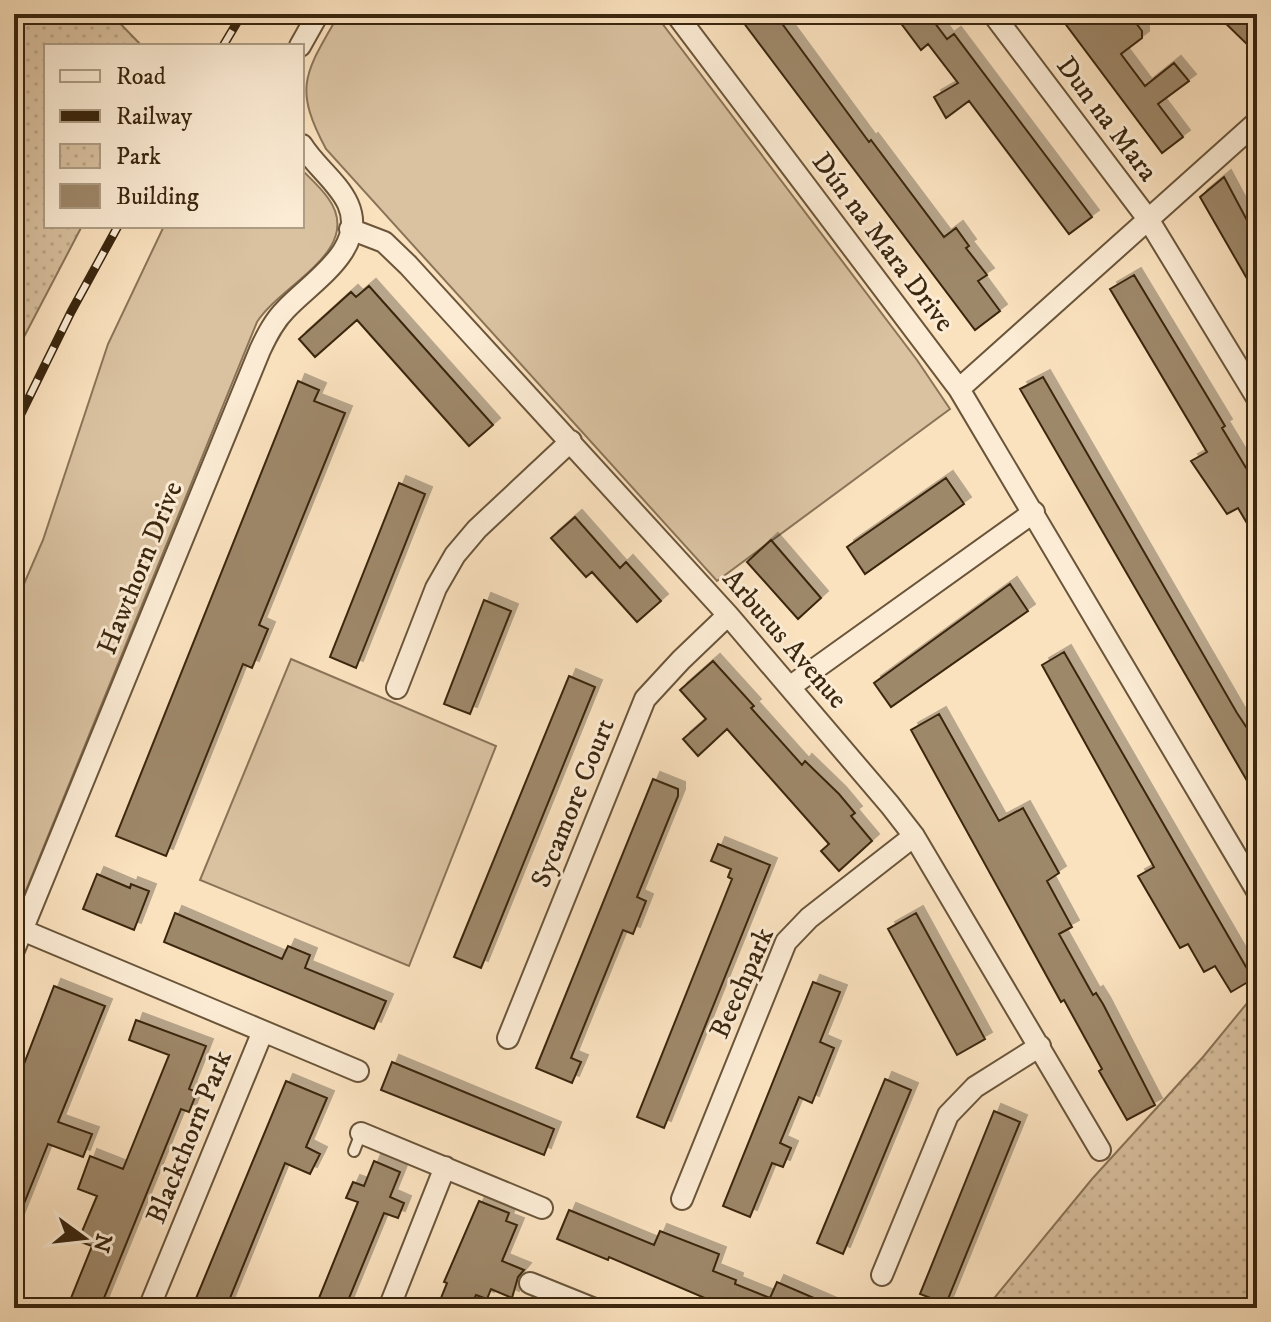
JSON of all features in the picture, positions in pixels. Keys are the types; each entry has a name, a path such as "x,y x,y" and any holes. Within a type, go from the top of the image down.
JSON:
{"street":[{"path":"301,44 318,14"},
{"name":"Dún na Mara Drive","path":"676,14 959,389 1257,891"},
{"name":"Dun na Mara","path":"993,14 1148,219 1257,398"},
{"name":"Dun na Mara","path":"959,389 1257,122"},
{"path":"304,148 348,203 350,229"},
{"name":"Arbutus Avenue","path":"350,229 384,242 396,252 791,686 914,836 1100,1150"},
{"name":"Hawthorn Drive","path":"14,950 260,350 274,322 337,261 350,229"},
{"path":"397,688 436,588 455,555 477,529 571,441"},
{"path":"791,686 1034,512"},
{"name":"Sycamore Court","path":"508,1038 645,699 728,615"},
{"name":"Beechpark","path":"682,1199 786,942 803,923 914,836"},
{"name":"Blackthorn Park","path":"22,930 358,1071"},
{"name":"Blackthorn Park","path":"149,1308 263,1031"},
{"path":"882,1275 948,1115 975,1087 1040,1046"},
{"path":"358,1142 445,1167 542,1208"},
{"path":"389,1308 445,1167"},
{"path":"530,1283 592,1308"}],"green space":[{"path":"14,14 111,14 140,44 44,44 44,228 81,228 14,356"},
{"path":"339,14 655,14 917,360 950,409 717,581 326,149 309,109 307,80 318,51"},
{"path":"304,172 328,198 337,217 336,234 315,266 268,308 257,322 14,920 14,607 43,540 108,344 163,228 304,228"},
{"path":"291,659 496,746 409,966 200,880"},
{"path":"1257,991 1257,1308 986,1308 1092,1179 1203,1057"}],"building":[{"path":"737,14 775,14 944,237 956,228 969,246 966,248 987,275 978,281 1000,311 975,330"},
{"path":"894,14 928,14 947,39 954,34 1092,217 1069,234 969,101 946,118 934,97 958,83 928,44 921,50"},
{"path":"1058,14 1129,14 1142,31 1142,38 1121,54 1145,86 1174,63 1189,81 1158,104 1183,137 1162,153"},
{"path":"1216,14 1257,14 1257,54"},
{"path":"1224,177 1257,239 1257,296 1200,197"},
{"path":"1134,275 1225,426 1222,428 1257,486 1257,540 1238,508 1227,514 1191,461 1207,452 1110,289"},
{"path":"369,286 493,425 469,446 357,320 315,357 299,339 351,292 356,297"},
{"path":"1043,377 1237,713 1251,734 1257,730 1257,798 1020,389"},
{"path":"298,381 319,390 314,401 345,413 259,625 268,629 252,668 243,664 166,856 116,836"},
{"path":"946,478 964,504 865,574 847,547"},
{"path":"399,483 425,494 356,668 330,657"},
{"path":"575,517 620,568 626,562 661,601 637,622 592,572 586,577 551,538"},
{"path":"771,540 821,598 798,619 747,562"},
{"path":"1010,584 1028,611 891,707 874,683"},
{"path":"484,600 511,611 470,714 444,704"},
{"path":"1064,652 1253,979 1231,992 1215,966 1204,972 1188,944 1180,948 1138,876 1154,867 1042,665"},
{"path":"713,661 802,765 805,761 839,794 855,813 851,816 872,841 839,871 821,851 829,844 727,729 698,756 683,739 706,719 680,690"},
{"path":"569,676 595,687 481,968 454,957"},
{"path":"939,714 999,821 1023,808 1059,873 1047,881 1072,927 1059,934 1093,995 1096,993 1103,1004 1155,1105 1127,1120 1064,1000 1061,1002 911,730"},
{"path":"653,779 678,789 678,796 637,897 646,901 633,934 623,930 571,1058 581,1062 572,1083 536,1068"},
{"path":"718,844 770,865 664,1128 637,1117 732,879 728,877 731,869 711,861"},
{"path":"97,874 130,888 131,884 149,891 134,930 83,909"},
{"path":"175,913 282,959 288,946 310,955 305,968 386,1001 374,1029 164,942"},
{"path":"916,913 985,1039 957,1055 888,929"},
{"path":"813,982 840,992 820,1042 834,1048 812,1103 799,1097 780,1143 791,1148 783,1167 772,1163 750,1217 723,1206"},
{"path":"54,986 105,1006 58,1122 92,1134 83,1157 48,1144 15,1226 14,1090"},
{"path":"136,1020 206,1046 189,1089 197,1092 189,1112 181,1109 100,1308 67,1308 92,1246 78,1241 97,1196 78,1189 90,1156 123,1169 169,1055 129,1040"},
{"path":"392,1062 554,1129 544,1155 381,1090"},
{"path":"885,1079 911,1090 843,1254 817,1243"},
{"path":"286,1081 327,1098 306,1147 320,1154 310,1174 285,1163 226,1308 192,1308"},
{"path":"994,1111 1020,1122 946,1304 920,1294"},
{"path":"374,1161 400,1172 390,1197 404,1203 398,1218 384,1213 343,1308 319,1298 358,1202 346,1198 353,1182 364,1186"},
{"path":"479,1201 509,1213 506,1221 517,1225 502,1261 524,1270 518,1277 512,1298 491,1289 487,1299 476,1295 470,1308 437,1308 447,1283 444,1282"},
{"path":"569,1210 654,1245 660,1231 719,1254 713,1271 770,1298 777,1282 837,1308 728,1308 609,1257 608,1260 557,1239"}],"railway":[{"path":"224,44 242,14"},
{"path":"14,428 117,228"}]}
